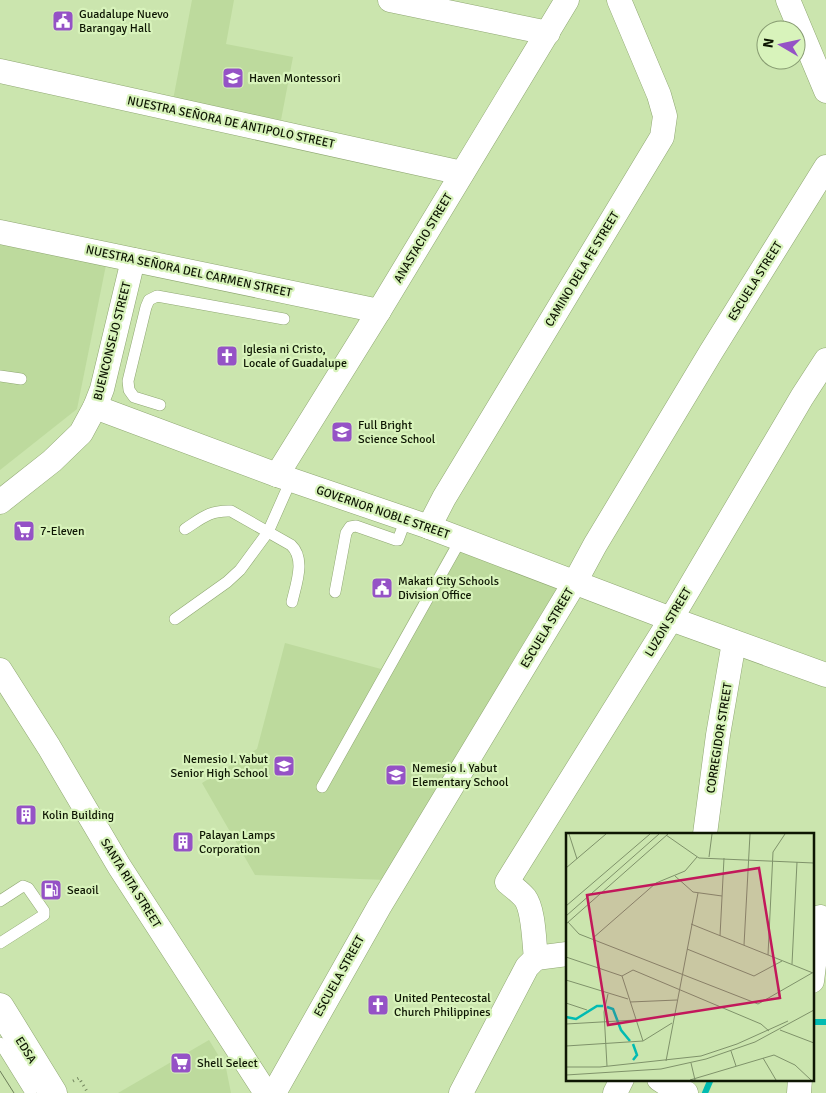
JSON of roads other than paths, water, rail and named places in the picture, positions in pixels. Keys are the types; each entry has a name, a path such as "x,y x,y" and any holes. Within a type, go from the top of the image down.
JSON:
{"highway":[{"name":"EDSA","path":"0,1007 53,1093"}],"street":[{"path":"390,0 548,33"},
{"name":"ANASTACIO STREET","path":"284,478 378,311 567,0"},
{"name":"CAMINO DELA FE STREET","path":"429,527 444,498 662,137 665,116 659,95 619,0"},
{"path":"788,0 826,91"},
{"name":"NUESTRA SEÑORA DE ANTIPOLO STREET","path":"0,71 462,173"},
{"name":"ESCUELA STREET","path":"274,1093 378,907 575,582 711,352 826,167"},
{"name":"NUESTRA SEÑORA DEL CARMEN STREET","path":"0,232 378,311"},
{"name":"BUENCONSEJO STREET","path":"0,502 52,461 81,433 102,389 133,260"},
{"name":"LUZON STREET","path":"536,958 531,914 528,906 525,899 507,882 670,619 797,405 826,360"},
{"name":"GOVERNOR NOBLE STREET","path":"95,407 284,478 429,527 826,676"},
{"name":"CORREGIDOR STREET","path":"705,833 718,735 734,642"},
{"name":"SANTA RITA STREET","path":"0,670 119,866 266,1093"},
{"path":"814,963 819,917"},
{"path":"461,1093 527,967 536,958 566,954"},
{"path":"615,1093 622,1080"},
{"path":"661,1080 686,1093"},
{"path":"799,1093 800,1080"}],"lane":[{"path":"160,405 134,397 129,390 128,381 149,300 157,296 284,319"},
{"path":"123,302 146,308"},
{"path":"105,375 128,381"},
{"path":"0,376 21,379"},
{"path":"175,619 227,582 240,570 268,532 284,478"},
{"path":"185,529 210,513 220,510 231,511 291,544 299,556 299,566 292,602"},
{"path":"335,592 346,533 350,528 356,526 398,540 406,519"},
{"path":"322,787 461,539"},
{"path":"0,901 23,886 28,888 44,911 44,915 0,943"},
{"path":"0,1043 31,1093"}],"waterway":[{"path":"814,1022 826,1022"},
{"path":"705,1093 711,1080"}],"tram line":[{"path":"0,1071 14,1093"}],"place":[{"name":"Guadalupe Nuevo Barangay Hall","path":"63,21"},
{"name":"Haven Montessori","path":"233,78"},
{"name":"Iglesia ni Cristo, Locale of Guadalupe","path":"227,356"},
{"name":"Full Bright Science School","path":"342,432"},
{"name":"7-Eleven","path":"24,531"},
{"name":"Makati City Schools Division Office","path":"382,588"},
{"name":"Nemesio I. Yabut Senior High School","path":"284,766"},
{"name":"Nemesio I. Yabut Elementary School","path":"396,775"},
{"name":"Kolin Building","path":"26,815"},
{"name":"Palayan Lamps Corporation","path":"183,842"},
{"name":"Seaoil","path":"51,890"},
{"name":"United Pentecostal Church Philippines","path":"378,1005"},
{"name":"Shell Select","path":"181,1063"}]}
